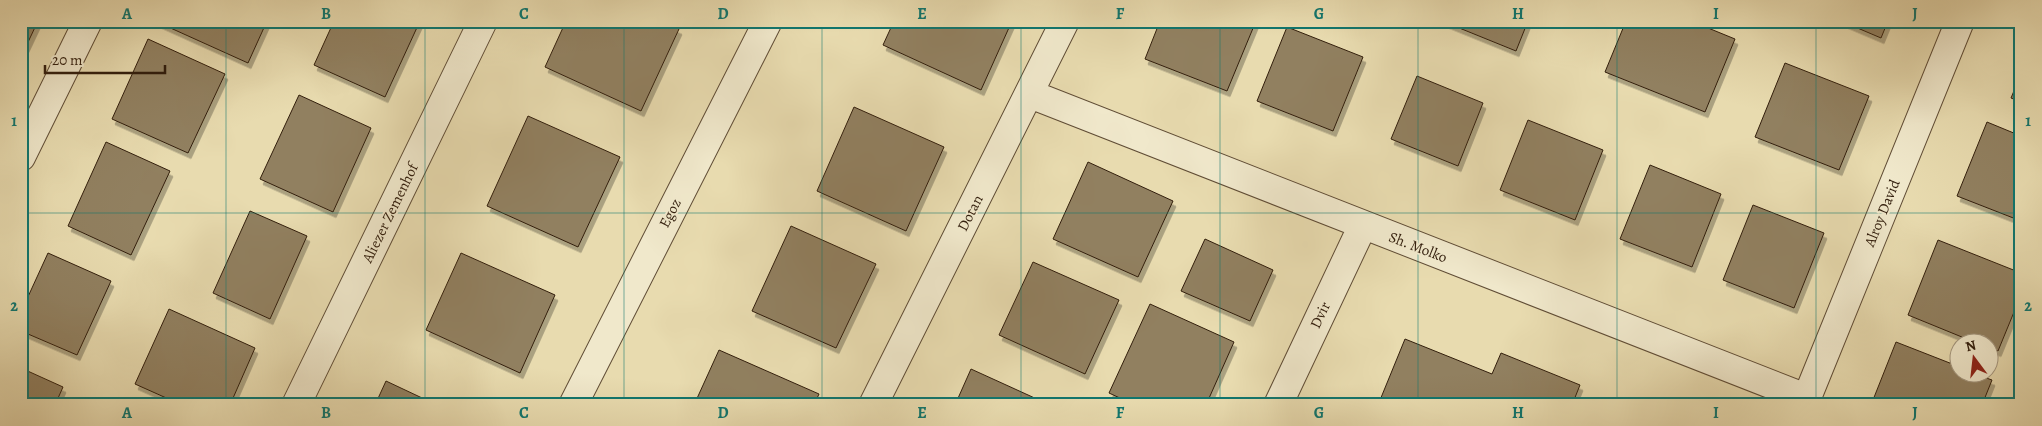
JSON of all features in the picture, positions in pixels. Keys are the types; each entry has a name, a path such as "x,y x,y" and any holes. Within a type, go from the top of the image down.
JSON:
{"street":[{"path":"21,157 88,21"},
{"name":"Aliezer Zemenhof","path":"296,405 483,21"},
{"name":"Egoz","path":"572,405 768,21"},
{"name":"Dotan","path":"873,405 1065,21"},
{"name":"Alroy David","path":"1805,402 1960,21"},
{"name":"Sh. Molko","path":"1030,94 1805,402"},
{"name":"Dvir","path":"1278,405 1363,225"}],"building":[{"path":"21,21 38,21 21,57"},
{"path":"155,21 267,21 248,63"},
{"path":"334,21 420,21 385,97 314,65"},
{"path":"566,21 660,21 679,29 641,111 545,67"},
{"path":"894,21 1012,21 981,90 883,45"},
{"path":"1160,21 1256,21 1227,91 1145,59"},
{"path":"1442,21 1528,21 1516,51"},
{"path":"1626,21 1691,21 1735,39 1705,112 1605,72"},
{"path":"1841,21 1888,21 1881,38"},
{"path":"1287,27 1363,57 1333,131 1257,101"},
{"path":"148,39 225,74 188,153 112,119"},
{"path":"1785,63 1869,96 1839,170 1755,137"},
{"path":"2021,74 2021,102 2011,98"},
{"path":"1417,76 1483,103 1458,166 1391,139"},
{"path":"299,95 371,128 333,212 260,179"},
{"path":"854,107 944,147 906,231 817,191"},
{"path":"528,116 620,157 578,247 487,206"},
{"path":"1528,120 1603,150 1575,220 1500,190"},
{"path":"1987,122 2021,136 2021,221 1957,196"},
{"path":"106,142 170,171 131,255 68,226"},
{"path":"1088,162 1173,201 1138,277 1053,239"},
{"path":"1650,165 1721,194 1692,267 1620,239"},
{"path":"1753,205 1824,233 1794,308 1723,280"},
{"path":"250,211 307,236 270,319 213,293"},
{"path":"791,226 876,264 836,348 752,311"},
{"path":"1205,239 1273,270 1250,321 1181,291"},
{"path":"1938,240 2021,273 2021,295 2000,346 2000,334 1955,334 1908,315"},
{"path":"48,253 111,281 77,355 21,331 21,312"},
{"path":"461,253 555,295 520,373 426,330"},
{"path":"1033,262 1119,300 1085,374 999,335"},
{"path":"1150,304 1234,342 1206,405 1135,405 1109,393"},
{"path":"169,309 255,348 230,405 182,405 135,384"},
{"path":"1405,339 1492,374 1501,353 1580,385 1572,405 1378,405"},
{"path":"1896,342 1950,363 1950,384 1990,384 1982,405 1871,405"},
{"path":"719,350 819,394 814,405 694,405"},
{"path":"21,368 63,387 55,405 21,405"},
{"path":"971,369 1050,405 955,405"},
{"path":"386,381 437,405 375,405"}]}
